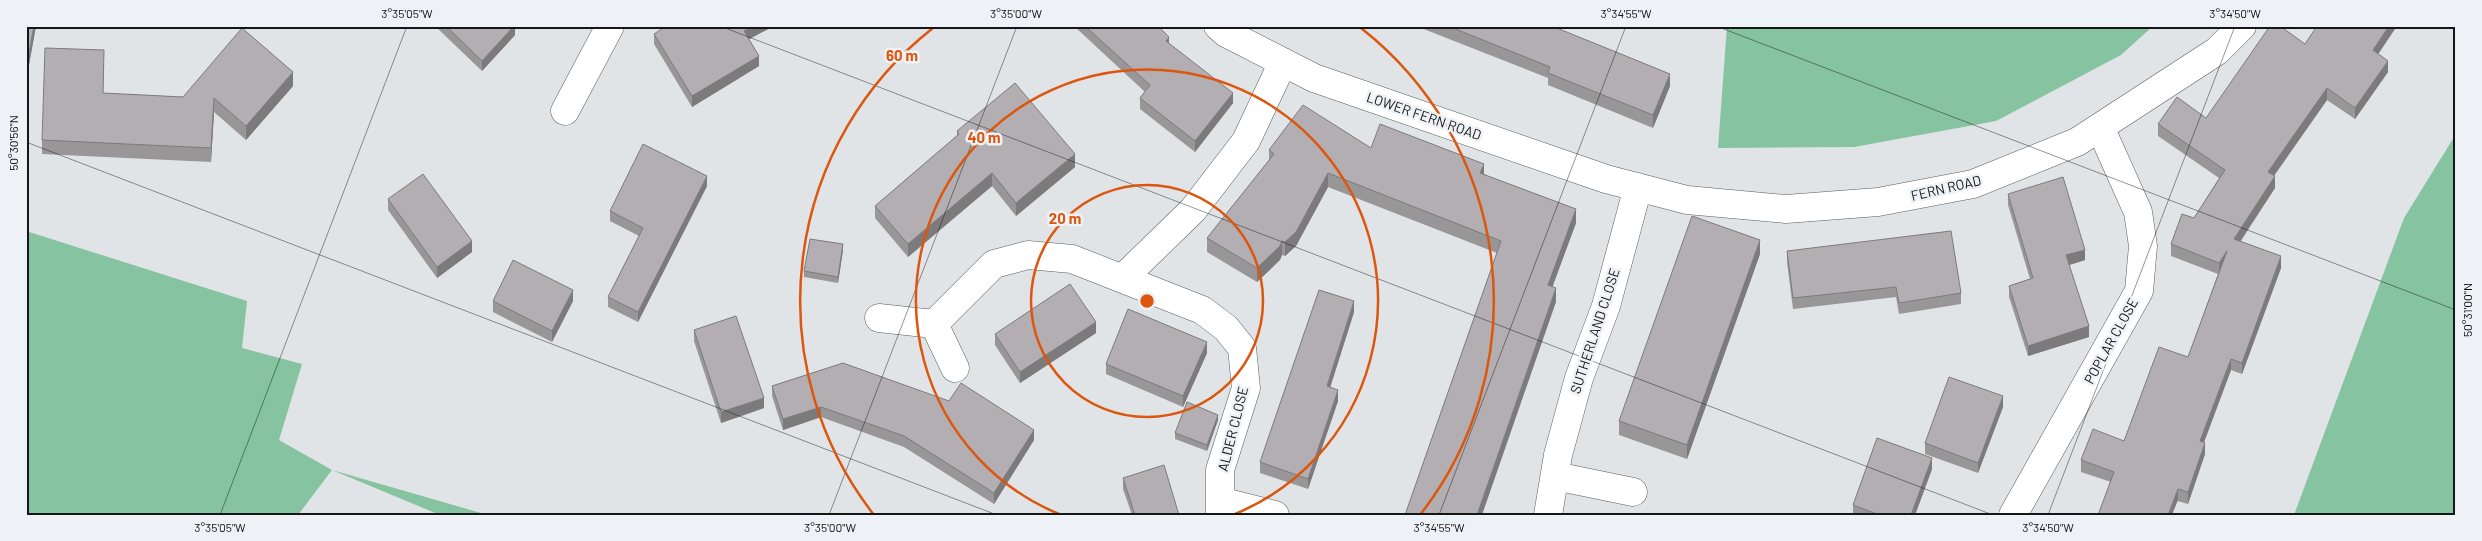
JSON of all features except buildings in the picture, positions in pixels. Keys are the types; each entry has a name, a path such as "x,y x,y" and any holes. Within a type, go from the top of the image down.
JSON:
{"street":[{"path":"565,111 610,26"},
{"name":"LOWER FERN ROAD","path":"1218,26 1226,33 1314,78 1606,179 1638,187"},
{"name":"FERN ROAD","path":"1638,187 1687,200 1786,209 1878,202 1973,184 2077,142 2217,51 2242,26"},
{"path":"1123,278 1193,210 1246,141 1283,62"},
{"name":"POPLAR CLOSE","path":"2013,515 2139,291 2143,246 2138,212 2100,127"},
{"name":"SUTHERLAND CLOSE","path":"1548,515 1555,476 1579,378 1606,306 1638,187"},
{"name":"ALDER CLOSE","path":"934,324 994,264 1028,255 1072,259 1202,310 1226,328 1242,348 1246,388 1220,470 1220,508 1275,515"},
{"path":"879,318 934,324 955,368"},
{"path":"1555,476 1633,492"}],"green space":[{"path":"1727,26 2153,26 2121,55 1996,121 1854,147 1718,148"},
{"path":"2456,134 2456,515 2294,515 2404,218"},
{"path":"26,231 247,301 242,348 302,364 279,440 332,470 298,515 26,515"},
{"path":"332,470 488,515 440,515"}]}
